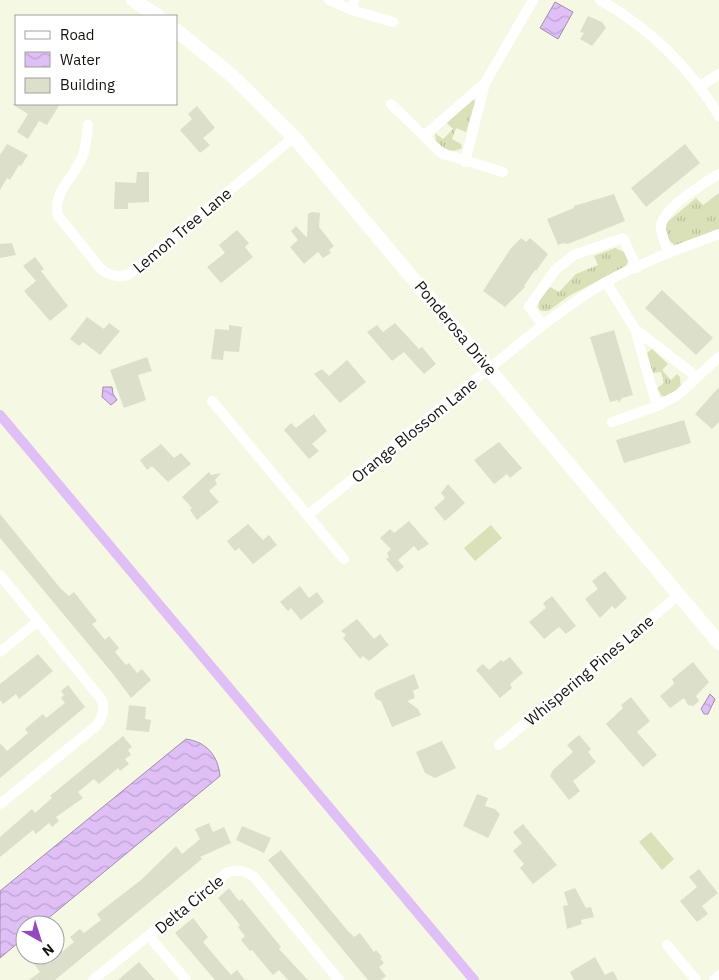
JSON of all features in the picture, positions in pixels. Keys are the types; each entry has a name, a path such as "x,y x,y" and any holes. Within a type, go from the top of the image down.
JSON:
{"street":[{"path":"133,0 156,15"},
{"path":"329,0 353,5 393,22"},
{"path":"465,162 485,83 533,0"},
{"path":"600,0 615,8 656,40 700,87 719,116"},
{"name":"Ponderosa Drive","path":"178,32 230,74 294,137 719,643"},
{"path":"700,87 719,74"},
{"path":"424,136 485,83"},
{"path":"391,104 441,153 465,162 503,172"},
{"name":"Lemon Tree Lane","path":"88,125 84,154 59,195 58,216 101,268 107,273 121,276 128,275 294,137"},
{"path":"669,252 660,228 665,215 702,184 719,174"},
{"name":"Orange Blossom Lane","path":"308,515 543,325 606,282 669,252 719,234"},
{"path":"543,325 529,307 556,269 574,256 623,238 637,268"},
{"path":"606,282 635,329 657,406"},
{"path":"635,329 697,378"},
{"path":"612,422 657,406 678,395 719,357"},
{"path":"212,401 344,559"},
{"path":"0,575 102,700 104,708 101,720 96,726 0,804"},
{"name":"Whispering Pines Lane","path":"500,744 679,595"},
{"path":"0,652 38,621"},
{"name":"Delta Circle","path":"93,980 228,872 243,871 255,878 339,980"},
{"path":"149,936 186,980"},
{"path":"667,945 696,980"},
{"path":"714,980 719,975"}],"green space":[{"path":"473,98 475,102 466,132 456,128 452,139 461,144 462,148 451,151 436,141 435,133 443,139 453,129 446,122"},
{"path":"719,193 719,229 677,246 669,240 666,223 696,198 703,205"},
{"path":"615,248 624,252 628,261 626,266 569,296 548,311 541,311 538,307 540,298 550,287 559,292 576,274 598,265 594,256"},
{"path":"652,349 668,364 662,370 671,380 677,374 680,377 681,390 667,396 662,396 657,388 664,383 661,372 653,373 646,354"},
{"path":"491,525 502,538 475,561 464,548"},
{"path":"651,832 674,859 662,870 639,842"}],"water":[{"path":"555,2 573,12 558,39 540,28"},
{"path":"103,387 112,387 113,394 117,400 111,405 102,397"},
{"path":"710,694 715,699 708,714 704,714 701,709"},
{"path":"186,739 200,743 214,756 220,776 52,915 15,915 15,945 0,958 0,891"}],"building":[{"path":"588,16 602,22 606,28 592,46 580,39 584,33 580,32"},
{"path":"12,104 59,105 47,125 39,121 28,139 17,132 28,114"},
{"path":"197,106 215,128 203,138 210,145 200,153 180,130 192,119 188,114"},
{"path":"7,144 28,155 10,180 7,178 0,190 0,155"},
{"path":"685,144 700,163 646,207 631,188"},
{"path":"137,172 149,172 149,202 128,203 128,209 114,209 115,182 136,183"},
{"path":"614,194 625,221 568,244 558,245 547,219 574,208 574,206"},
{"path":"312,212 320,213 319,227 334,246 329,250 331,253 323,258 318,252 304,264 290,247 298,240 291,231 296,226 307,238 308,214"},
{"path":"237,230 249,243 245,247 253,257 221,283 207,267 225,253 219,245"},
{"path":"521,238 526,242 530,238 548,254 535,270 525,287 505,307 483,291 511,248"},
{"path":"12,243 16,255 0,258 0,244"},
{"path":"35,257 44,269 41,271 68,306 50,321 24,291 36,281 23,266"},
{"path":"662,290 713,338 696,355 645,308"},
{"path":"87,317 104,329 109,323 120,331 100,355 83,342 79,346 70,339"},
{"path":"395,323 419,349 422,347 436,364 424,374 404,352 392,361 367,332 377,325 383,332"},
{"path":"229,325 242,327 239,352 224,351 223,360 211,359 215,329 229,330"},
{"path":"614,330 633,395 622,398 619,403 618,400 610,402 590,337"},
{"path":"147,357 152,371 138,375 146,400 124,408 110,370"},
{"path":"347,360 366,382 340,403 314,374 322,369 329,376"},
{"path":"719,387 719,422 712,429 695,414"},
{"path":"314,414 327,431 312,444 319,451 309,459 284,430 291,423 296,428"},
{"path":"684,420 691,443 624,463 616,440"},
{"path":"499,442 522,468 510,478 507,474 494,484 474,460"},
{"path":"161,444 174,458 181,453 191,464 168,482 152,466 147,470 140,460"},
{"path":"209,472 211,475 221,473 215,480 217,484 209,491 219,502 197,520 190,510 192,508 182,497"},
{"path":"448,484 465,503 445,521 434,508 445,498 441,493"},
{"path":"0,514 61,589 69,596 74,592 97,621 92,624 105,640 109,636 119,648 115,652 126,665 129,663 137,673 142,669 151,680 131,698 0,538"},
{"path":"409,521 429,544 418,551 414,546 398,560 404,567 397,572 386,559 389,557 387,553 391,549 380,538 390,529 394,533"},
{"path":"248,524 263,540 269,535 277,545 253,564 239,548 235,551 227,541"},
{"path":"605,571 627,598 615,609 612,606 600,618 585,599 598,589 592,581"},
{"path":"300,586 309,598 317,592 324,602 301,620 291,608 288,611 280,602"},
{"path":"552,596 576,626 566,634 559,627 544,639 529,622 546,608 543,603"},
{"path":"357,619 374,639 380,634 389,645 369,661 363,656 360,659 343,638 346,635 341,631"},
{"path":"38,654 53,671 19,699 16,694 3,704 0,700 0,684"},
{"path":"510,657 523,673 510,684 512,688 500,698 476,670 483,664 489,670 501,660 503,662"},
{"path":"693,662 709,682 696,696 699,701 693,706 688,705 684,698 670,708 660,696 674,684 672,679"},
{"path":"414,674 419,688 413,691 415,698 407,701 418,709 421,715 392,727 381,701 376,699 374,694 377,690"},
{"path":"68,685 85,707 0,778 0,743 7,751 28,733 25,729 43,714 46,718 65,703 61,698 64,695 61,691"},
{"path":"631,697 650,721 637,732 657,755 643,767 606,724 623,708 621,705"},
{"path":"129,705 146,707 145,719 151,720 149,732 126,730"},
{"path":"579,735 591,749 588,752 596,762 573,781 580,791 569,800 550,776 553,770 573,752 567,745"},
{"path":"123,736 132,747 128,750 131,755 125,759 129,764 120,771 118,768 99,784 94,779 78,792 83,798 56,817 59,821 52,827 49,823 36,834 33,830 0,857 0,837 32,809 35,813 52,798 50,796"},
{"path":"442,741 456,768 435,778 425,773 416,752"},
{"path":"477,794 488,798 485,806 495,809 500,814 488,838 463,826"},
{"path":"209,823 213,832 224,827 231,843 200,857 202,859 55,980 29,980 40,972 35,965 65,965 65,949 74,942 70,937 80,929 84,933 101,920 97,914 141,880 176,846 182,854 200,839 195,829"},
{"path":"523,824 557,865 533,884 520,868 524,864 513,851 522,843 513,832"},
{"path":"242,826 271,838 264,853 236,840"},
{"path":"281,850 347,930 354,937 360,933 374,952 376,950 382,957 380,958 384,963 379,967 386,976 381,980 368,980 268,860"},
{"path":"699,869 718,893 702,906 708,914 697,922 680,901 697,887 689,877"},
{"path":"229,888 239,901 242,899 281,947 279,949 308,980 288,980 279,970 273,975 252,950 250,951 241,940 245,936 238,927 240,925 218,898"},
{"path":"575,888 586,908 591,907 594,917 581,920 582,924 567,929 563,906 568,905 564,892"},
{"path":"193,918 208,937 203,942 231,975 237,970 245,980 215,980 175,933"},
{"path":"595,957 605,975 613,971 618,980 574,980 570,972"},
{"path":"139,962 155,980 118,980"}],"waterway":[{"path":"0,415 474,980"}]}
